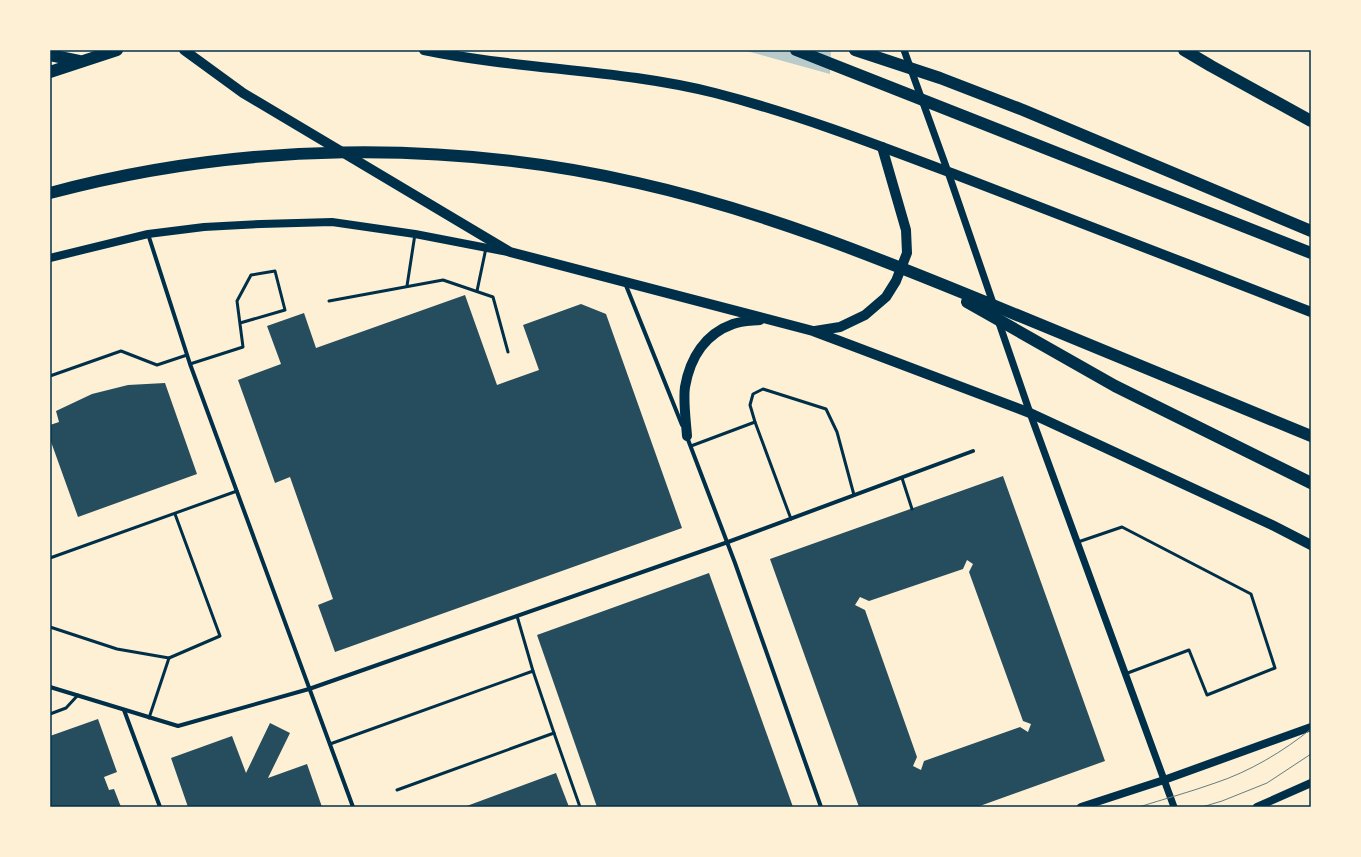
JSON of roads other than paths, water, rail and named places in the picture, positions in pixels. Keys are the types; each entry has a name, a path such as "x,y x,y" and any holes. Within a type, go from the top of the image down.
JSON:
{"highway":[{"path":"50,72 117,50"},
{"path":"796,50 1311,254"},
{"path":"855,50 995,99 1311,231"},
{"path":"1184,50 1311,121"},
{"path":"50,55 81,61"},
{"path":"50,193 111,178 201,163 288,154 339,152 408,153 504,160 608,176 725,205 799,229 925,277 1311,436"},
{"path":"925,277 1115,386 1311,483"}],"main road":[{"path":"184,50 243,93 510,252"},
{"path":"424,50 494,62 626,77 670,84 713,92 798,116 837,129 1311,312"},
{"path":"813,332 840,327 865,315 886,298 896,281 907,253 906,230 882,147"},
{"path":"50,258 148,234 204,227 332,222 415,234 510,252 813,332 1030,413 1272,525 1311,545"},
{"path":"687,436 685,388 692,361 701,346 713,334 733,324 765,319"},
{"path":"1081,807 1164,780 1311,727"},
{"path":"1257,807 1311,783"}],"street":[{"path":"904,50 948,172 1030,413 1174,807"},
{"path":"909,65 1311,227"},
{"path":"148,234 190,364 353,807"},
{"path":"625,283 728,542 821,807"},
{"path":"50,687 178,726 309,689 728,542 973,451"},
{"path":"124,710 160,807"}],"lane":[{"path":"407,286 415,234"},
{"path":"477,291 486,248"},
{"path":"190,364 243,347 237,302 251,275 275,271 285,310 240,323"},
{"path":"329,301 443,280 492,297 508,352"},
{"path":"50,376 121,351 157,365 187,355"},
{"path":"791,519 750,405 753,394 763,389 826,409 837,432 854,495"},
{"path":"691,446 755,422"},
{"path":"902,478 912,509"},
{"path":"50,558 237,491"},
{"path":"50,626 118,648 169,658 220,636 175,514"},
{"path":"1077,542 1122,527 1251,594 1275,668 1206,695 1189,650 1125,674"},
{"path":"516,616 532,671 580,807"},
{"path":"149,718 169,658"},
{"path":"330,744 532,671"},
{"path":"50,714 66,708 78,695"},
{"path":"397,790 554,733"}],"tram line":[{"path":"1139,807 1206,786 1241,773 1278,753 1311,729"},
{"path":"1202,807 1222,801 1267,783 1311,754"}]}
